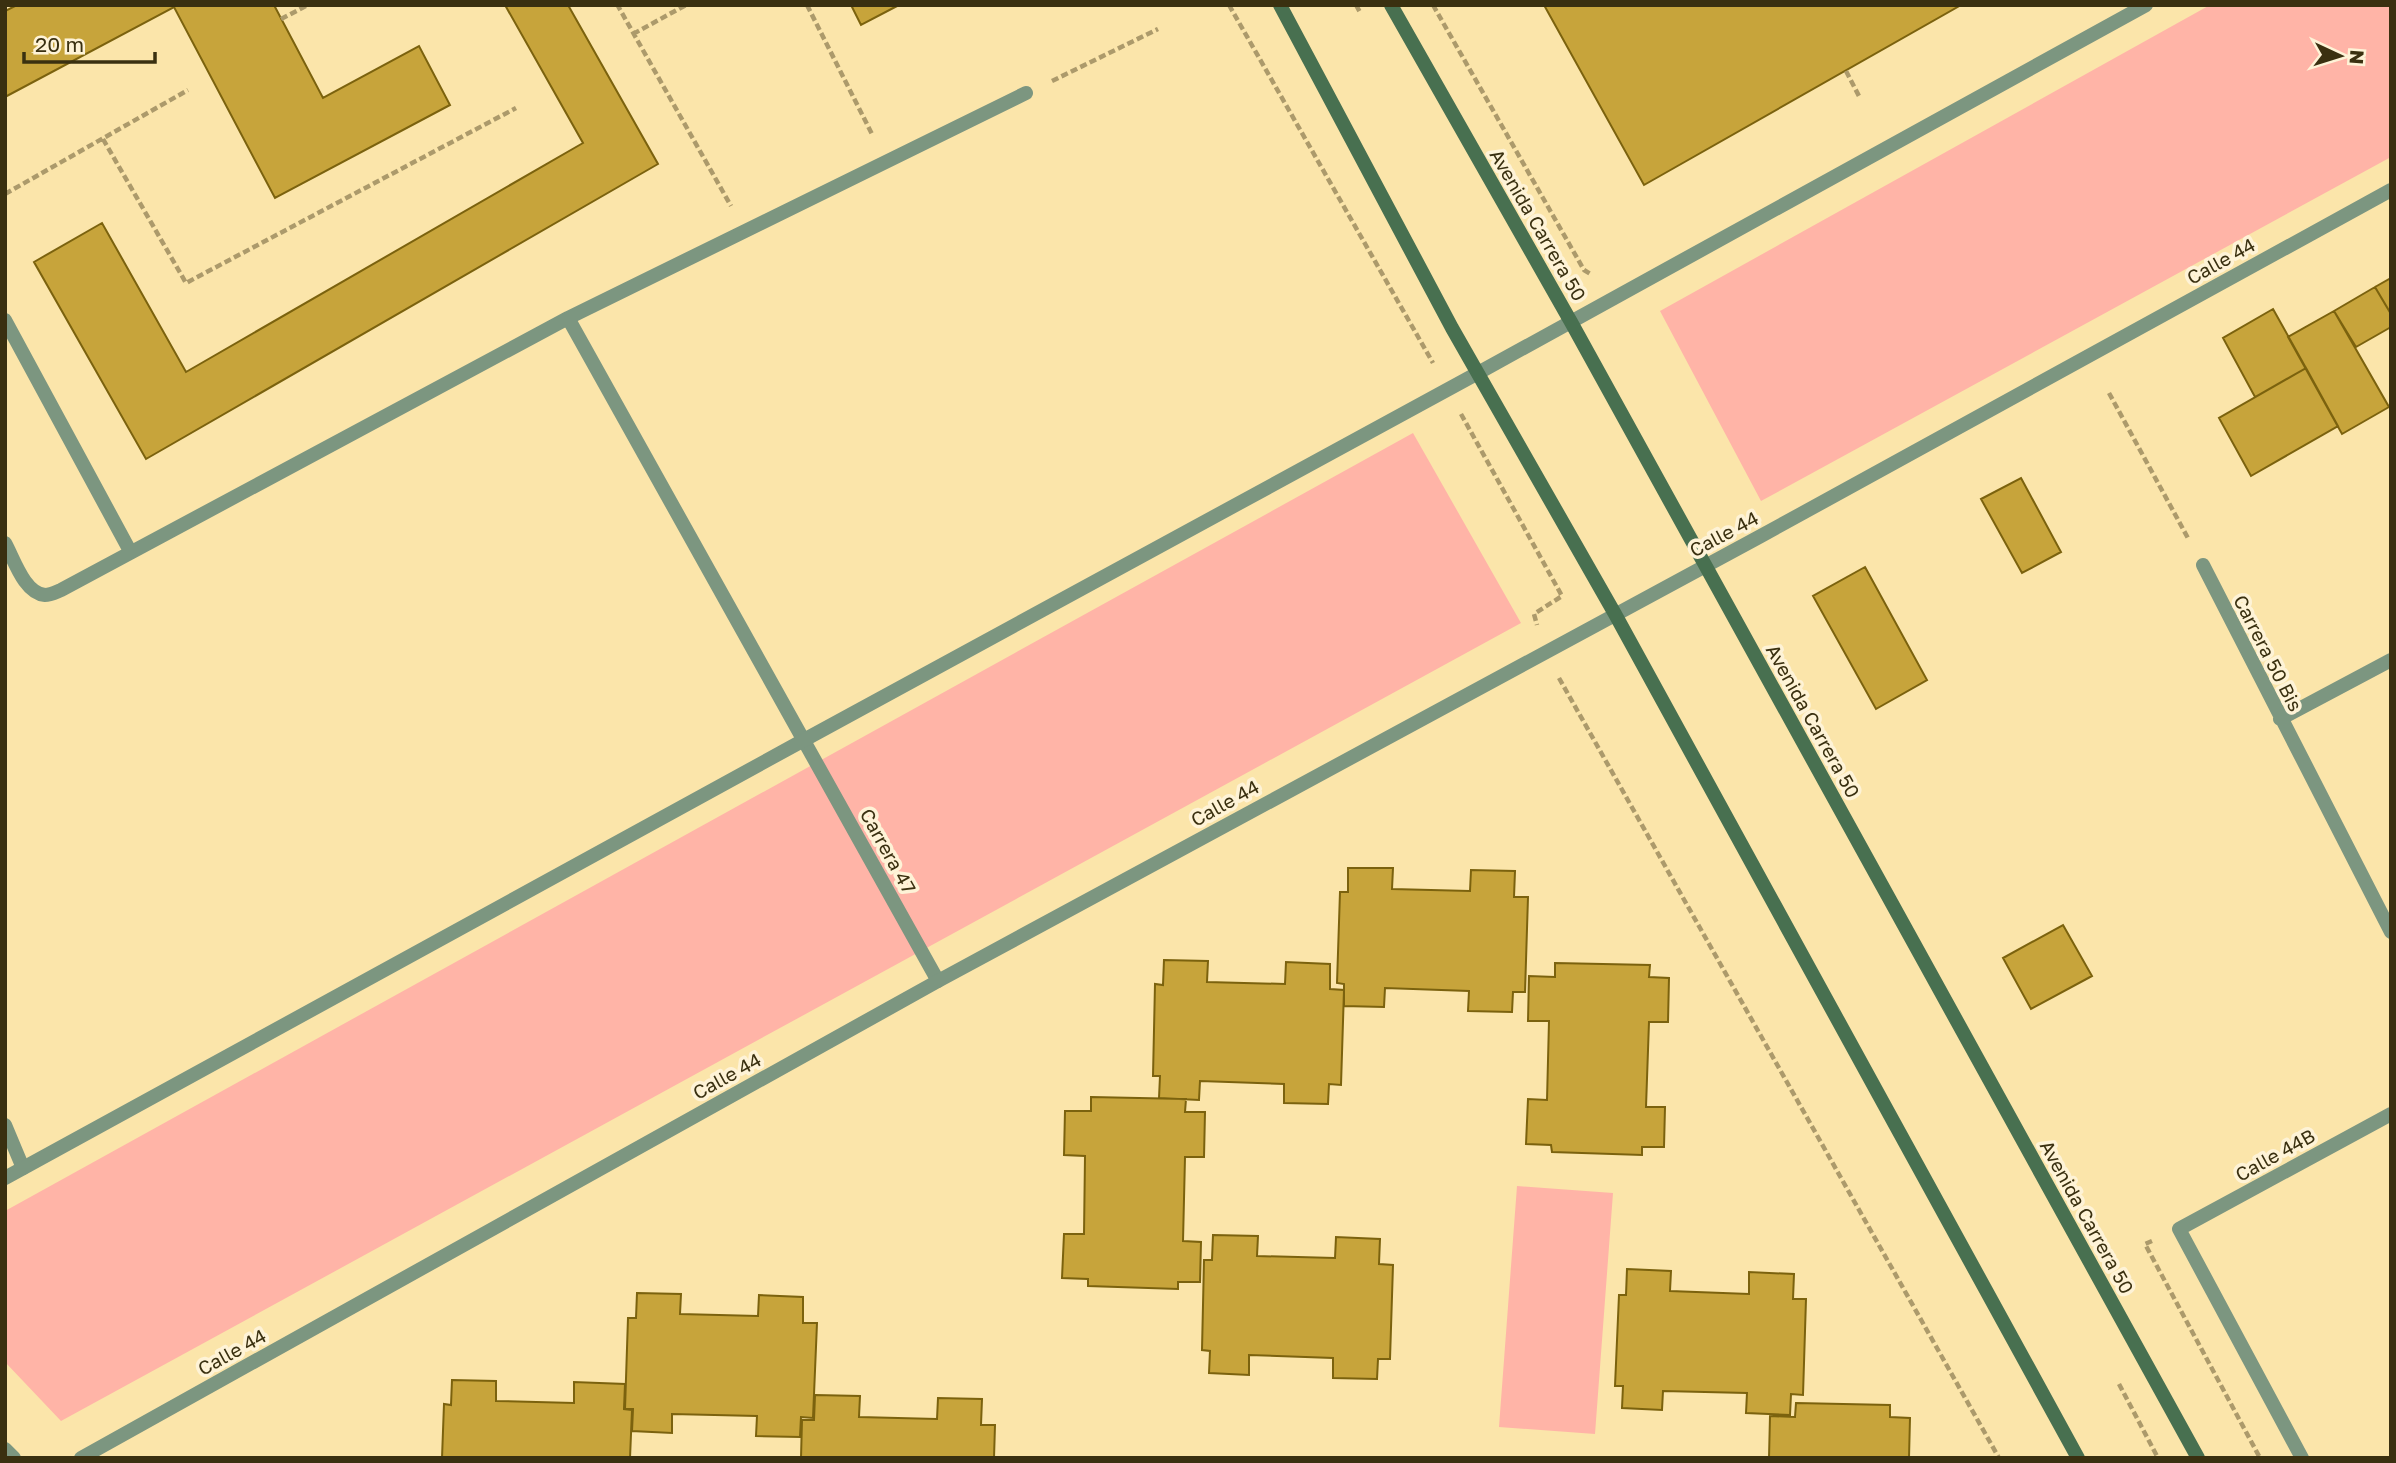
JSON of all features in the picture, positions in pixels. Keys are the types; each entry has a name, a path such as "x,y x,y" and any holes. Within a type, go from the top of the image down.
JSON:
{"main road":[{"path":"1279,5 1452,328 1615,614 2078,1458"},
{"name":"Avenida Carrera 50","path":"1391,5 1571,321 2198,1458"}],"street":[{"path":"5,1178 2146,5"},
{"path":"5,543 26,584 36,592 47,595 61,590 568,318 1026,93"},
{"name":"Calle 44","path":"81,1458 938,981 1705,566 2391,190"},
{"name":"Carrera 47","path":"568,318 938,981"},
{"path":"5,320 130,551"},
{"name":"Carrera 50 Bis","path":"2203,565 2391,932"},
{"path":"2280,719 2391,660"},
{"name":"Calle 44B","path":"2302,1458 2179,1229 2391,1114"},
{"path":"5,1125 23,1168"},
{"path":"5,1449 14,1458"}],"path":[{"path":"281,19 308,5"},
{"path":"620,5 618,6 633,34 745,231"},
{"path":"633,34 687,5"},
{"path":"807,5 886,162"},
{"path":"1229,5 1562,596"},
{"path":"1433,5 1584,270 1620,294"},
{"path":"1026,93 1158,29"},
{"path":"1846,71 1860,98"},
{"path":"5,194 188,90"},
{"path":"103,139 186,283 516,108"},
{"path":"2109,393 2203,565"},
{"path":"1544,652 1999,1458"},
{"path":"2145,1244 2259,1458"}],"shaded area":[{"path":"2210,5 2391,5 2391,157 1761,501 1660,311"},
{"path":"1413,433 1521,623 61,1421 5,1362 5,1211"},
{"path":"1517,1186 1613,1193 1595,1434 1499,1427"}],"building":[{"path":"17,5 274,5 323,98 419,46 450,105 275,198 174,7 5,97 5,11"},
{"path":"505,5 568,5 658,164 146,459 34,262 102,223 186,372 583,143"},
{"path":"851,5 899,5 861,25"},
{"path":"1544,5 1961,5 1644,185"},
{"path":"2391,278 2391,314 2375,287"},
{"path":"2375,287 2391,314 2391,327 2356,347 2334,311"},
{"path":"2273,309 2306,368 2255,397 2223,338"},
{"path":"2334,311 2389,407 2342,434 2288,337"},
{"path":"2306,368 2338,426 2251,476 2219,418"},
{"path":"2021,478 2061,552 2022,573 1981,499"},
{"path":"1865,567 1927,680 1876,709 1813,596"},
{"path":"1348,868 1393,868 1392,889 1470,891 1471,870 1515,871 1514,897 1528,897 1525,992 1513,992 1512,1012 1468,1011 1469,991 1385,988 1384,1007 1344,1006 1344,984 1337,983 1340,892 1348,892"},
{"path":"2063,925 2092,976 2031,1009 2003,958"},
{"path":"1164,960 1208,961 1207,982 1285,984 1286,962 1330,964 1330,989 1344,990 1341,1085 1329,1084 1328,1104 1284,1103 1284,1084 1200,1081 1199,1100 1159,1098 1160,1076 1153,1076 1155,984 1163,985"},
{"path":"1555,963 1650,965 1649,977 1669,978 1668,1022 1649,1022 1646,1107 1665,1107 1664,1147 1642,1147 1642,1155 1552,1152 1551,1145 1526,1144 1528,1099 1547,1100 1549,1021 1528,1021 1529,976 1555,977"},
{"path":"1091,1097 1186,1099 1185,1112 1205,1112 1204,1157 1185,1157 1183,1241 1201,1242 1200,1282 1178,1282 1178,1289 1088,1286 1088,1279 1062,1278 1064,1234 1084,1234 1085,1156 1064,1155 1065,1111 1091,1111"},
{"path":"1213,1235 1258,1236 1257,1256 1335,1258 1336,1237 1380,1239 1379,1264 1393,1265 1390,1359 1378,1359 1377,1379 1333,1378 1333,1358 1249,1355 1249,1375 1209,1373 1210,1351 1202,1350 1204,1260 1212,1260"},
{"path":"1627,1269 1671,1271 1670,1291 1749,1294 1749,1272 1794,1274 1793,1299 1806,1299 1803,1395 1791,1394 1790,1415 1746,1413 1747,1393 1663,1391 1662,1410 1622,1408 1623,1386 1615,1386 1619,1295 1626,1295"},
{"path":"637,1293 681,1294 680,1314 758,1316 759,1295 803,1297 803,1323 817,1323 813,1418 801,1417 800,1437 756,1436 757,1416 672,1414 672,1433 632,1431 633,1409 625,1409 628,1318 636,1318"},
{"path":"452,1380 496,1381 496,1401 574,1403 574,1382 625,1384 624,1409 632,1410 630,1458 442,1458 444,1404 451,1405"},
{"path":"815,1395 860,1396 859,1417 937,1419 938,1398 982,1399 981,1425 995,1425 994,1458 801,1458 802,1420 814,1420"},
{"path":"1796,1403 1890,1405 1890,1417 1910,1418 1909,1458 1769,1458 1770,1416 1795,1417"}]}
